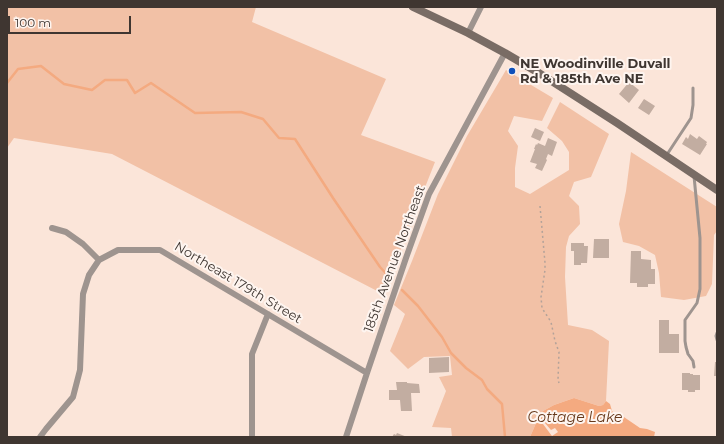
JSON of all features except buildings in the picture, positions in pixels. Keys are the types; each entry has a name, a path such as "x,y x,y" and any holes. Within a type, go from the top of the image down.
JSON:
{"main road":[{"path":"413,7 468,33 505,53 570,92 716,188"}],"street":[{"path":"468,33 481,7"},
{"name":"185th Avenue Northeast","path":"346,437 366,373 429,194 505,53"},
{"path":"40,437 73,397 80,370 83,294 89,275 99,260 83,244 66,232 52,228"},
{"name":"Northeast 179th Street","path":"99,260 118,250 160,250 366,373"},
{"path":"252,437 252,354 268,314"}],"lane":[{"path":"666,156 691,118 693,88"},
{"path":"694,174 700,238 700,289 697,302 686,320 685,341 688,354 693,361 694,367"},
{"path":"717,333 717,340"}],"path":[{"path":"540,206 545,263 542,308 551,322 559,352 559,383"}],"shaded area":[{"path":"7,7 256,7 252,22 386,79 361,135 435,162 383,294 112,154 14,138 7,148"},
{"path":"506,70 553,98 542,121 514,116 508,131 518,146 515,168 515,187 530,194 569,170 569,152 562,141 547,128 560,102 609,134 591,177 574,182 569,196 579,206 580,224 569,236 566,247 565,277 568,325 592,330 609,341 606,401 603,405 599,406 574,398 554,405 540,414 530,437 452,437 451,428 432,427 446,391 439,377 452,375 450,356 424,357 408,369 390,351 405,314 394,305 438,194 467,136"},
{"path":"631,152 717,207 717,231 714,235 712,284 706,296 684,300 661,297 659,273 655,255 639,246 623,242 619,224 626,191"}],"water":[{"name":"Cottage Lake","path":"574,398 599,406 603,405 606,401 610,404 614,413 618,413 640,428 655,432 654,437 530,437 540,414 543,411 554,405"}],"pier":[{"path":"535,421 544,422 551,430 555,428 558,432 552,436 543,424"}],"waterway":[{"path":"7,83 18,69 41,66 64,84 92,90 105,80 127,80 135,93 151,83 195,113 241,112 263,119 279,138 295,139 380,267 392,280"},
{"path":"402,290 418,306 442,337 451,353 466,368 482,380 487,389 502,404 505,437"}],"place":[{"name":"NE Woodinville Duvall Rd & 185th Ave NE","path":"512,71"}]}
